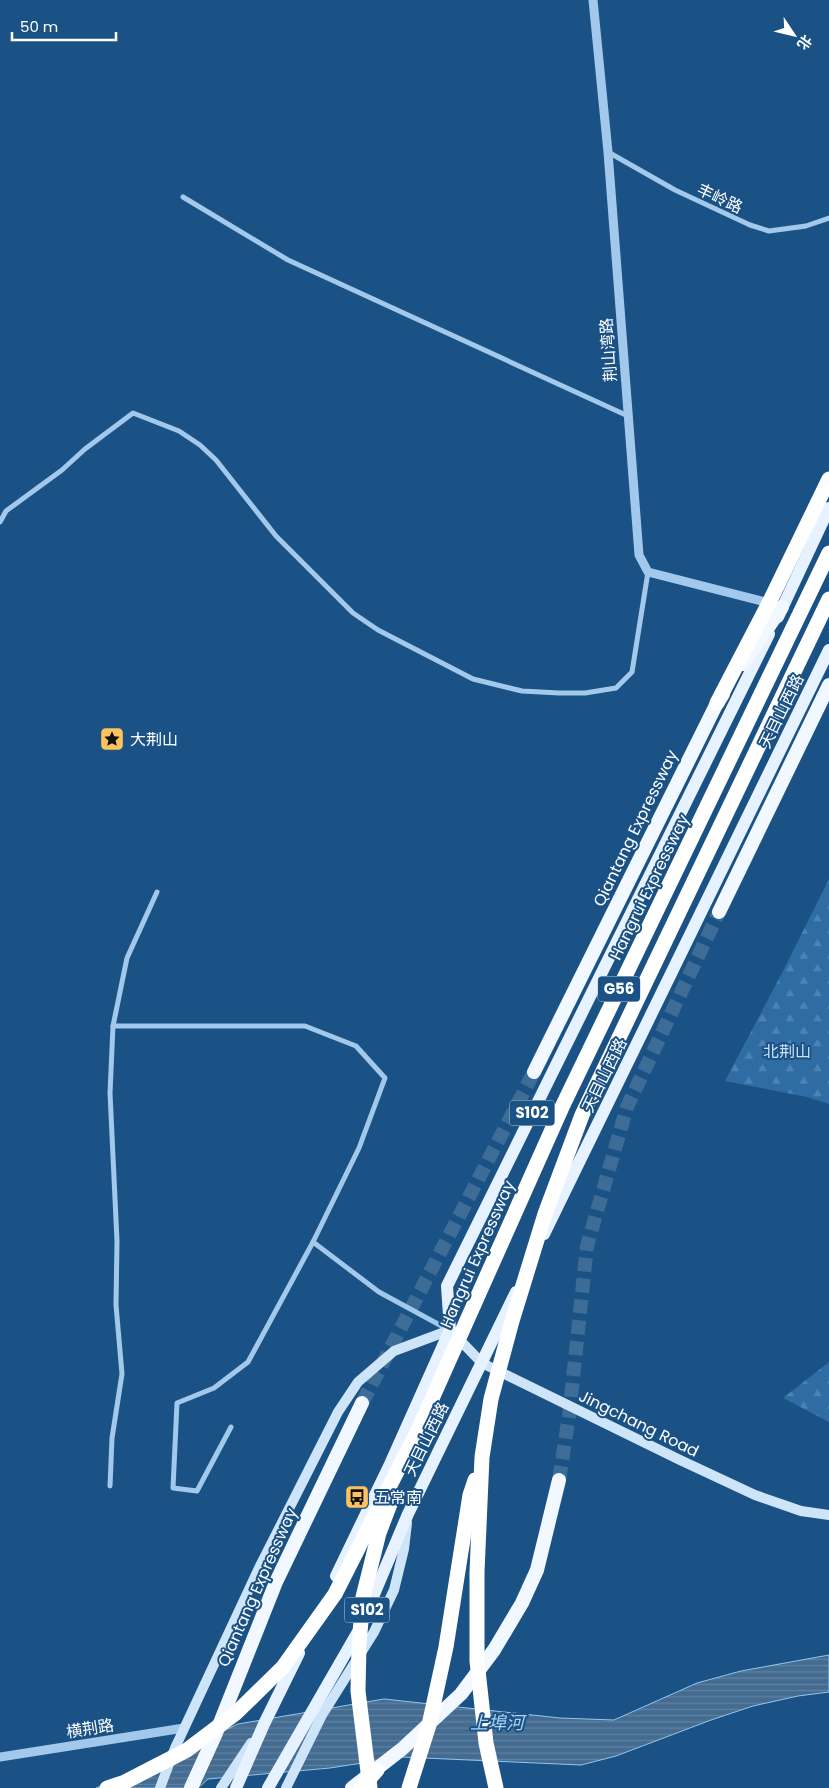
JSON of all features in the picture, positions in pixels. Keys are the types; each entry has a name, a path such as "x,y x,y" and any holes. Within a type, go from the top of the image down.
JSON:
{"highway":[{"path":"717,703 776,605 829,479"},
{"name":"Hangrui Expressway","path":"418,1430 563,1105 829,553"},
{"name":"G56","path":"482,1457 491,1399 512,1321 545,1214 582,1116 829,599"},
{"path":"719,912 829,685"},
{"name":"Qiantang Expressway","path":"534,1072 717,703"},
{"name":"Qiantang Expressway","path":"191,1788 216,1732 276,1582 362,1403"},
{"path":"107,1788 124,1782 187,1750 236,1713 283,1667 335,1594 418,1430"},
{"path":"370,1788 358,1691 363,1597 379,1533 418,1430"},
{"path":"409,1788 429,1725 446,1647 470,1495 482,1457"},
{"path":"482,1457 477,1572 477,1661 486,1743 496,1788"},
{"path":"352,1788 402,1749 461,1694 494,1650 522,1603 537,1570 559,1480"},
{"path":"361,1788 376,1770"}],"main road":[{"name":"天目山西路","path":"238,1784 264,1724 391,1462 450,1330 446,1286 776,605 829,508"},
{"name":"天目山西路","path":"269,1785 358,1630 408,1514 829,650"},
{"name":"Jingchang Road","path":"450,1330 482,1362 680,1460 755,1495 801,1510 829,1515"},
{"path":"160,1788 175,1748 258,1570 338,1412 358,1382 394,1351 450,1330"},
{"name":"天目山西路","path":"288,1785 322,1715 374,1632 394,1590 404,1549 408,1514"},
{"name":"天目山西路","path":"222,1786 264,1724"}],"street":[{"name":"荆山湾路","path":"593,0 608,152 639,555 648,572"},
{"name":"丰岭路","path":"608,152 675,190 750,225 769,231 806,226 829,218"},
{"path":"183,196 288,260 629,416"},
{"path":"0,522 6,511 133,414 179,431 200,445 216,460 276,536 359,617 378,630 473,679 522,691 585,693 616,688 632,672 648,572 776,605"},
{"path":"110,1486 112,1438 122,1374 116,1305 117,1241 110,1093 113,1026 127,958 158,892"},
{"path":"113,1026 305,1026 356,1046 385,1078 359,1148 313,1242 248,1362 214,1388 177,1403 173,1488 197,1491 231,1427"},
{"path":"313,1242 379,1292 450,1330"},
{"name":"横荆路","path":"0,1757 184,1728"}],"green space":[{"name":"北荆山","path":"829,879 829,1104 807,1097 725,1081 783,971"},
{"path":"829,1362 829,1422 783,1398"}],"water":[{"name":"上埠河","path":"829,1655 829,1692 798,1696 753,1706 616,1756 581,1765 401,1757 330,1768 208,1779 198,1788 96,1788 162,1761 238,1724 384,1699 560,1718 614,1720 697,1683 741,1671"}],"tunnel":[{"path":"559,1480 569,1416 587,1246 627,1107 719,912"},
{"path":"362,1403 534,1072"}],"place":[{"name":"大荆山","path":"112,739"},
{"name":"五常南","path":"357,1497"}]}
